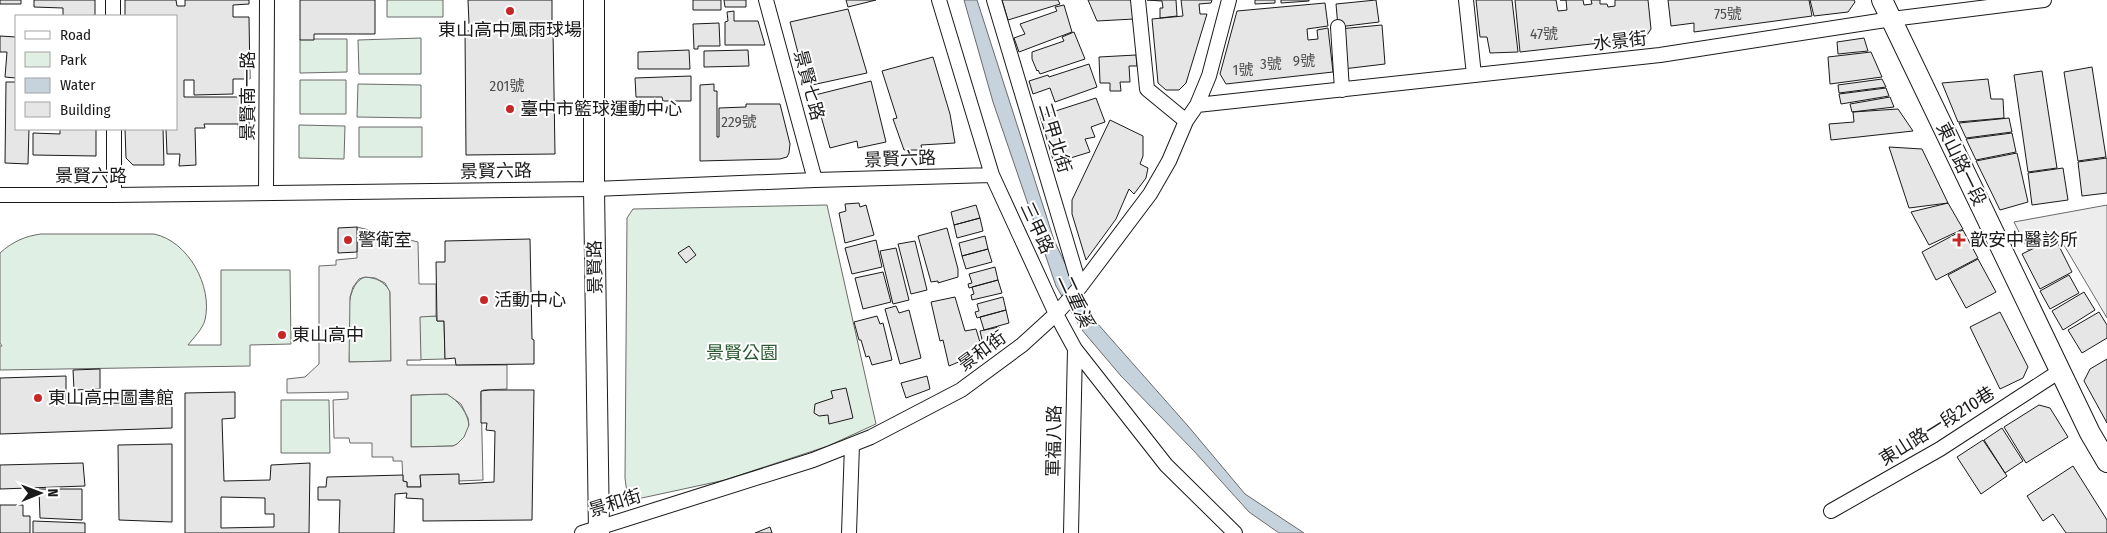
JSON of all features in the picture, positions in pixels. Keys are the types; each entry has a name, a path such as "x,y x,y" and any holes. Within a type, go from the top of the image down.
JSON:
{"street":[{"path":"113,0 113,15"},
{"name":"景賢南一路","path":"266,193 267,0"},
{"name":"景賢路","path":"593,532 594,0"},
{"name":"景賢七路","path":"766,0 815,180"},
{"name":"三甲路","path":"939,0 992,175 1056,314 1075,349 1166,465 1235,533"},
{"name":"三甲北街","path":"994,0 1080,287"},
{"path":"1138,0 1147,89 1186,121"},
{"name":"景和街","path":"593,532 813,460 852,445 961,390 1022,345 1056,314 1080,287 1150,194 1169,161 1186,121 1198,105 1209,76 1229,0"},
{"path":"1466,0 1474,75"},
{"name":"東山路一段","path":"1882,0 2090,433 2107,462"},
{"name":"水景街","path":"1198,105 1660,55 1892,19 2044,0"},
{"path":"1338,27 1342,90"},
{"path":"114,130 114,195"},
{"name":"景賢六路","path":"0,194 114,195 594,189 992,175"},
{"name":"軍福八路","path":"1071,533 1075,349"},
{"name":"東山路一段210巷","path":"1831,511 1940,449 2060,371"},
{"path":"849,533 852,445"}],"green space":[{"path":"387,0 443,0 443,17 387,17"},
{"path":"421,38 421,74 359,74 358,40"},
{"path":"300,39 347,39 347,72 300,73"},
{"path":"300,80 346,80 346,114 300,114"},
{"path":"358,84 421,85 421,118 357,117"},
{"path":"299,125 345,126 344,159 299,158"},
{"path":"359,127 422,127 422,157 359,157"},
{"name":"景賢公園","path":"827,205 876,424 828,446 725,480 628,501 625,478 627,218 633,209"},
{"path":"41,234 154,234 166,238 177,246 187,255 195,267 205,293 204,324 188,345 221,345 221,270 290,270 291,344 250,345 250,366 0,370 0,346 2,346 0,343 0,253 19,240"},
{"path":"365,277 379,281 390,291 391,361 349,362 349,302 357,282"},
{"path":"436,316 437,321 444,321 445,359 407,360 407,317"},
{"path":"447,394 465,412 469,428 467,435 462,441 453,446 411,447 411,395"},
{"path":"281,400 329,400 330,453 281,453"}],"shaded area":[{"path":"2107,205 2107,318 2058,235 2028,250 2014,222"},
{"path":"357,227 418,242 419,284 436,284 436,316 420,317 421,360 407,360 407,365 507,365 507,389 483,390 481,393 483,480 459,481 420,476 421,487 407,487 407,482 403,481 402,461 393,461 393,457 372,457 372,443 350,443 349,438 334,438 333,400 348,399 348,392 287,393 287,379 305,377 319,364 319,266 336,265 336,260 357,258","holes":["365,277 375,278 385,283 390,292 391,361 349,362 350,297 353,287 359,279","447,394 461,404 468,418 469,425 464,437 453,446 411,447 411,395"]}],"water":[{"name":"二重溪","path":"964,0 977,0 1054,240 1089,314 1245,494 1304,533 1279,533 1249,512 1193,450 1121,376 1082,330 1056,286 993,102"}],"building":[{"path":"0,0 21,0 21,4 0,4"},
{"path":"34,0 95,0 95,15 63,15 63,8 34,7"},
{"path":"125,0 176,0 177,6 185,6 185,0 249,0 249,4 233,5 233,17 249,17 250,79 233,79 233,94 194,95 194,80 184,80 184,97 249,97 249,128 238,129 238,124 204,124 205,128 195,128 196,165 179,166 180,154 167,154 166,130 178,130 178,15 125,15"},
{"path":"300,0 375,0 375,34 314,34 314,40 300,40"},
{"name":"東山高中風雨球場","path":"468,0 552,0 552,23 469,24"},
{"path":"693,0 721,0 721,10 693,10"},
{"path":"724,0 746,0 746,7 725,7"},
{"path":"846,0 876,0 848,7"},
{"path":"1002,0 1058,0 1060,4 1008,20"},
{"path":"1088,0 1131,0 1134,19 1097,21"},
{"path":"1147,0 1176,0 1177,16 1160,18 1160,8 1163,8 1162,1"},
{"path":"1181,0 1212,0 1211,3 1199,4 1200,14 1207,14 1186,83 1179,90 1166,90 1158,83 1152,19 1183,16"},
{"path":"1255,0 1275,0 1275,3 1255,4"},
{"path":"1281,0 1309,0 1309,1 1281,3"},
{"path":"1376,0 1379,22 1338,27 1336,4"},
{"path":"1476,0 1512,0 1518,52 1490,53 1487,37 1480,37"},
{"path":"1515,0 1556,0 1558,11 1567,10 1566,0 1583,0 1584,5 1592,4 1591,0 1600,0 1600,4 1607,4 1608,7 1615,6 1615,0 1648,0 1651,29 1645,38 1520,52"},
{"path":"1668,0 1809,0 1812,16 1694,32 1694,23 1671,26"},
{"path":"1810,0 1854,0 1855,2 1848,12 1814,16"},
{"path":"1325,3 1328,26 1307,29 1308,40 1318,39 1317,30 1328,28 1333,72 1226,84 1220,74 1237,11"},
{"path":"1064,5 1072,32 1019,52 1014,38 1025,34 1020,24 1057,11 1055,7"},
{"path":"848,9 867,73 812,85 803,52 798,53 790,22"},
{"path":"734,11 734,21 758,21 765,45 725,45 725,22 728,21 727,12"},
{"path":"719,23 720,46 698,46 698,49 694,49 693,24"},
{"path":"1382,25 1385,64 1343,69 1339,29"},
{"name":"臺中市籃球運動中心","path":"553,30 555,154 466,155 465,31"},
{"path":"1074,32 1085,59 1040,74 1032,59 1032,52 1064,41 1062,37"},
{"path":"0,36 15,37 15,78 5,77 7,52 0,52"},
{"path":"1864,38 1868,51 1838,54 1837,42"},
{"path":"689,50 690,69 638,69 638,52"},
{"path":"748,50 749,66 704,67 704,51"},
{"path":"1871,52 1882,77 1830,84 1828,57"},
{"path":"1136,55 1137,66 1129,66 1130,82 1120,82 1121,91 1110,91 1110,83 1100,83 1099,57"},
{"path":"933,57 950,114 955,143 921,145 922,150 904,150 893,119 897,118 882,71"},
{"path":"1089,64 1097,87 1055,102 1050,88 1033,94 1029,81 1048,75 1049,77"},
{"path":"2092,67 2106,157 2078,161 2064,72"},
{"path":"2042,71 2057,168 2028,172 2014,75"},
{"path":"691,76 691,101 663,101 662,97 636,97 635,78"},
{"path":"1882,79 1886,87 1839,93 1838,85"},
{"path":"1988,79 1991,99 2003,99 2004,118 1958,122 1942,83"},
{"path":"871,81 886,142 858,148 857,141 830,148 815,95"},
{"path":"6,82 15,82 15,130 29,130 28,164 5,163"},
{"path":"714,84 714,91 717,91 717,137 719,137 719,108 746,107 746,104 780,104 790,144 787,157 780,159 700,161 700,85"},
{"path":"1886,88 1889,96 1841,104 1839,94"},
{"path":"1890,97 1894,107 1852,112 1850,104"},
{"path":"1096,98 1105,122 1091,127 1095,137 1085,139 1090,152 1054,163 1040,116"},
{"path":"1898,109 1913,131 1831,140 1829,124 1854,122 1853,112"},
{"path":"2009,118 2012,132 1966,138 1959,123"},
{"path":"1110,120 1143,136 1143,156 1140,164 1148,168 1146,178 1134,194 1129,189 1116,219 1086,260 1072,214 1072,200"},
{"path":"60,130 96,130 96,156 33,155 33,133 60,134"},
{"path":"125,130 163,130 164,165 133,165 126,158"},
{"path":"2012,133 2016,152 1976,160 1966,139"},
{"path":"1889,147 1922,149 1948,203 1909,208"},
{"path":"2017,153 2028,202 2000,210 1976,161"},
{"path":"2107,158 2107,193 2082,196 2078,162"},
{"path":"2063,168 2068,200 2032,205 2028,173"},
{"path":"859,203 860,207 866,205 874,235 845,243 839,213 846,211 845,204"},
{"path":"1948,203 1963,229 1929,245 1911,212"},
{"path":"976,205 980,218 954,225 951,212"},
{"path":"980,218 983,231 957,238 954,225"},
{"name":"警衛室","path":"357,227 357,252 338,253 338,228"},
{"path":"947,228 958,269 958,277 938,283 938,281 931,282 918,236"},
{"path":"1963,230 1978,258 1936,280 1922,252"},
{"path":"985,236 988,249 962,256 959,243"},
{"path":"2055,238 2072,272 2040,289 2022,254"},
{"name":"活動中心","path":"530,239 534,364 456,365 455,358 445,359 444,321 437,321 436,262 445,262 445,241"},
{"path":"876,240 882,267 852,274 845,248"},
{"path":"915,241 927,290 911,294 898,244"},
{"path":"689,246 696,255 686,263 678,253"},
{"path":"896,248 909,300 893,304 880,251"},
{"path":"988,249 992,262 966,269 962,256"},
{"path":"1978,259 1996,292 1966,308 1948,275"},
{"path":"995,267 998,280 969,288 968,284 972,283 969,274"},
{"path":"883,272 891,302 863,309 855,278"},
{"path":"2069,275 2079,293 2050,309 2040,291"},
{"path":"998,280 1002,293 972,300 971,295 974,294 972,287"},
{"path":"2084,292 2095,310 2063,330 2052,311"},
{"path":"955,297 965,331 976,329 983,352 949,366 943,340 940,341 931,302"},
{"path":"1003,297 1006,310 977,318 975,312 979,311 977,304"},
{"path":"896,306 899,313 909,310 921,358 900,364 885,309"},
{"path":"1006,310 1009,323 984,330 980,317"},
{"path":"2000,312 2028,367 2023,378 2000,389 1970,327"},
{"path":"2099,312 2107,325 2107,338 2082,353 2068,330"},
{"path":"877,316 880,324 883,323 892,360 872,365 869,356 866,357 854,322"},
{"path":"999,327 1002,341 985,352 980,331"},
{"path":"2107,359 2107,423 2084,381 2090,369"},
{"path":"100,369 100,389 74,390 73,370"},
{"path":"66,376 66,405 172,401 172,428 0,434 0,378"},
{"path":"927,376 930,389 906,398 901,383"},
{"path":"846,388 853,418 829,424 828,415 819,416 814,413 815,404 833,398 831,391"},
{"path":"534,390 532,520 423,521 423,499 406,498 407,493 395,494 394,533 339,533 340,500 318,500 318,487 326,487 327,477 403,475 403,481 407,482 407,487 421,487 420,475 459,474 459,484 494,482 495,431 486,430 487,423 481,423 481,391"},
{"path":"235,392 235,418 222,419 224,481 270,480 271,465 310,463 309,533 185,533 185,393","holes":["221,497 265,498 265,514 274,514 274,527 221,528"]},
{"path":"2039,405 2050,408 2068,437 2026,463 2004,427"},
{"path":"2002,428 2023,461 2005,473 1984,440"},
{"path":"1983,440 2007,476 1981,494 1957,457"},
{"path":"172,444 172,522 119,520 118,445"},
{"path":"83,463 85,486 0,489 0,465"},
{"path":"2073,466 2107,520 2107,533 2066,533 2053,514 2043,521 2027,496"},
{"path":"39,489 82,489 82,520 40,518"},
{"path":"0,505 23,505 23,516 30,516 30,533 0,533"},
{"path":"33,521 85,523 85,533 33,533"},
{"path":"770,527 772,533 755,533"}],"place":[{"name":"東山高中風雨球場","path":"510,11"},
{"name":"臺中市籃球運動中心","path":"510,109"},
{"name":"警衛室","path":"348,240"},
{"name":"歆安中醫診所","path":"1959,240"},
{"name":"活動中心","path":"484,300"},
{"name":"東山高中","path":"282,335"},
{"name":"東山高中圖書館","path":"38,398"}]}
